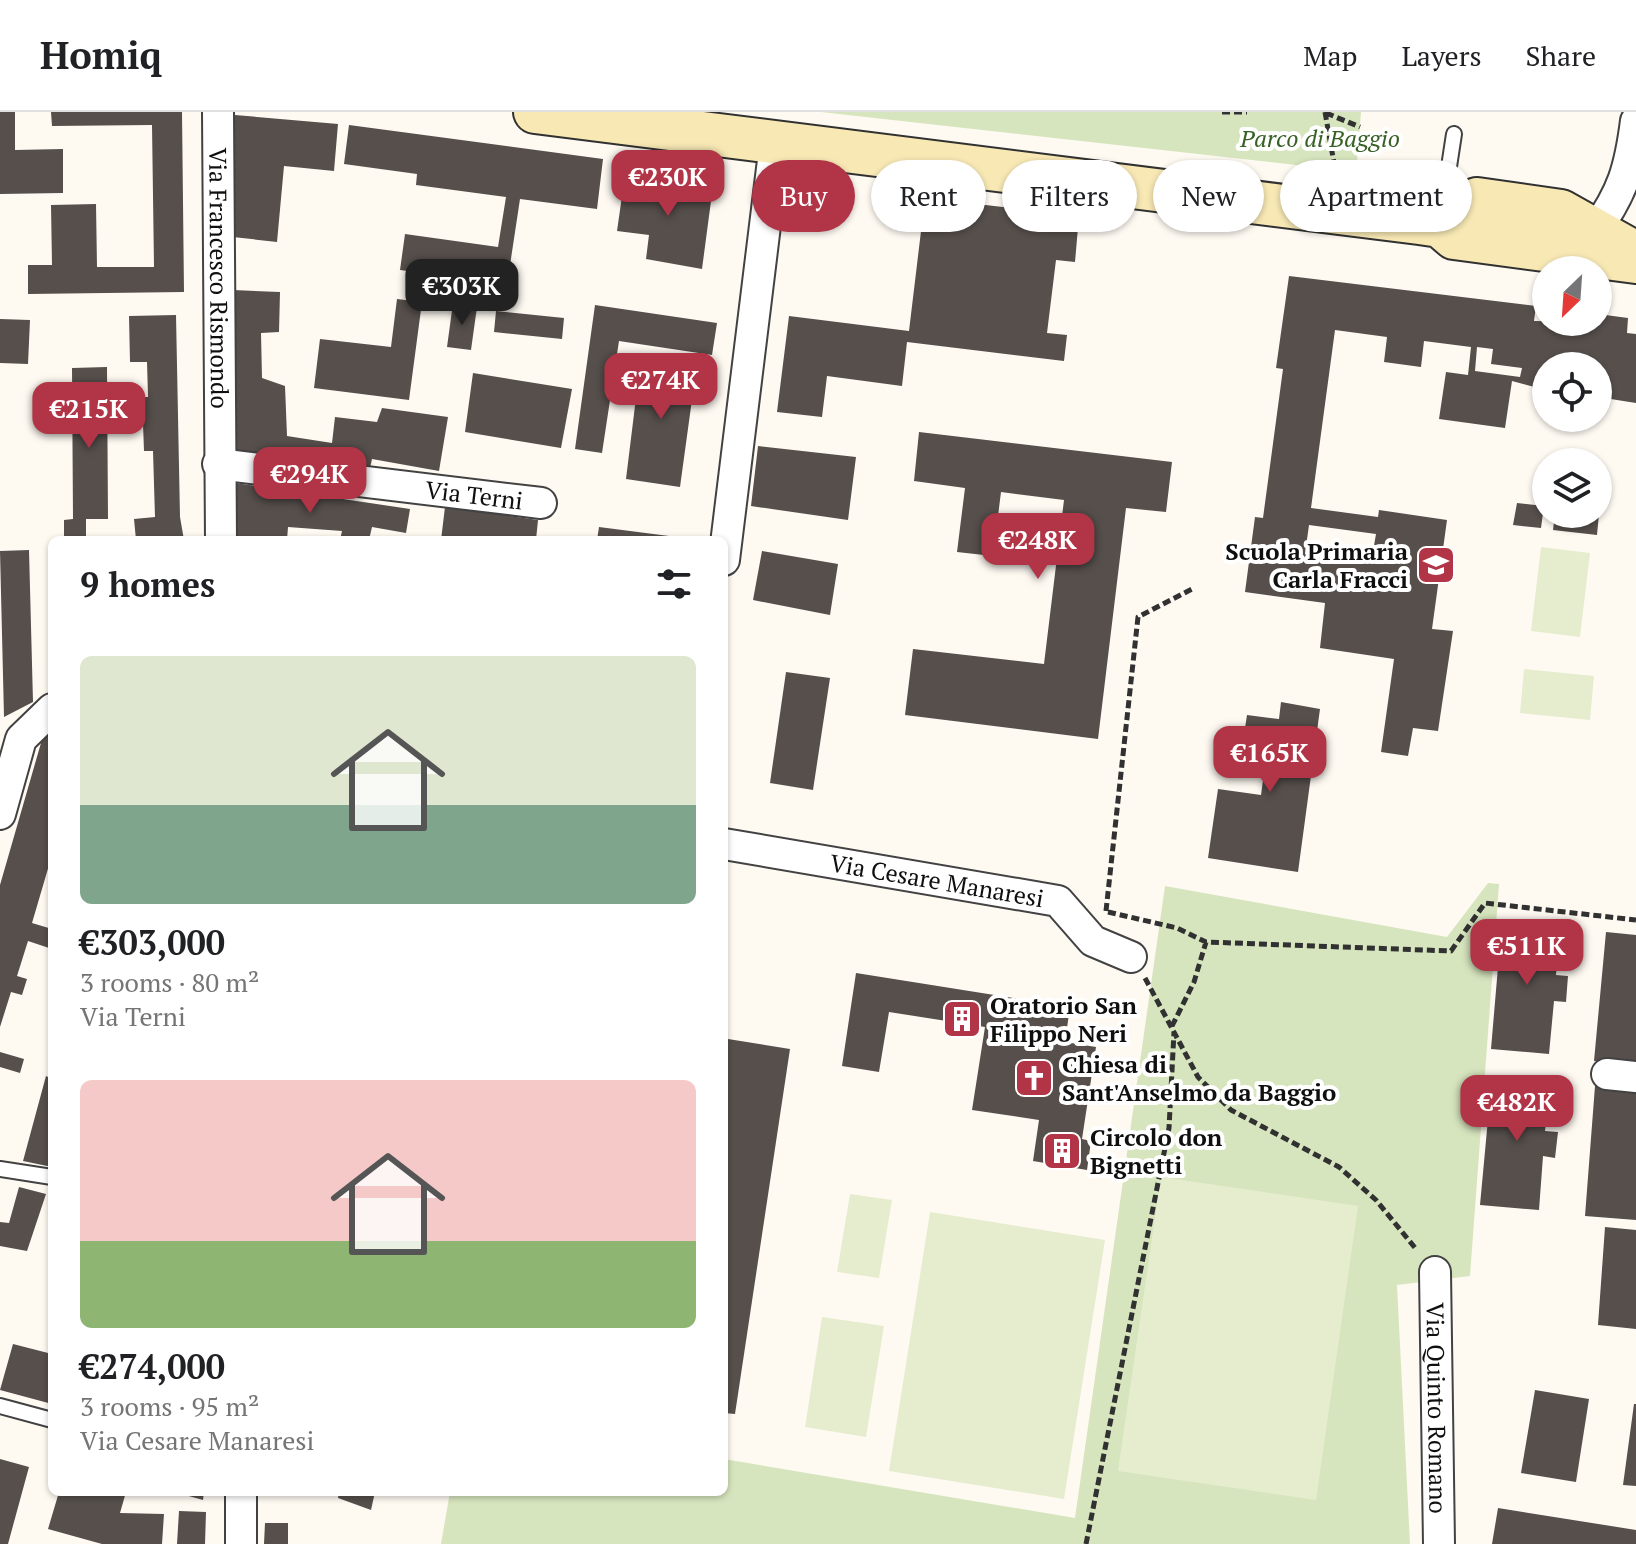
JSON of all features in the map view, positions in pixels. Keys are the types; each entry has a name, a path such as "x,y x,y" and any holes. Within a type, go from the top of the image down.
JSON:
{"street":[{"name":"Via Francesco Rismondo","path":"218,112 221,536"},
{"path":"535,112 1280,206"},
{"path":"1580,242 1621,190 1629,170 1634,135"},
{"path":"727,536 775,144"},
{"path":"1447,232 1454,238 1580,242 1636,253"},
{"path":"1580,242 1636,262"},
{"name":"Via Terni","path":"218,464 541,503"},
{"path":"0,814 11,738 48,712"},
{"name":"Via Cesare Manaresi","path":"728,845 1058,901 1093,941 1131,957"},
{"name":"Via Quinto Romano","path":"1435,1272 1439,1544"},
{"path":"241,1496 241,1544"}],"lane":[{"path":"1450,160 1454,134"},
{"path":"0,1169 48,1176"},
{"path":"0,1406 48,1419"}],"path":[{"path":"1222,112 1247,112"},
{"path":"1325,113 1360,127"},
{"path":"1325,113 1333,160"},
{"path":"1106,911 1138,617 1192,589"},
{"path":"1058,901 1177,928 1206,942 1451,951 1485,903 1636,920"},
{"path":"1086,1544 1169,1128 1173,1030 1194,982 1206,942"},
{"path":"1131,957 1198,1077 1231,1110 1339,1167 1376,1200 1435,1272"}],"green space":[{"name":"Parco di Baggio","path":"821,112 1361,112 1357,160 1280,160 1280,163"},
{"path":"1541,547 1590,553 1580,637 1531,631"},
{"path":"1524,669 1594,676 1590,720 1520,713"},
{"path":"1488,883 1499,884 1470,1276 1397,1285 1410,1544 441,1544 449,1496 728,1496 728,1460 1075,1518 1165,886 1447,937"},
{"path":"1161,1177 1358,1206 1316,1500 1118,1471"},
{"path":"850,1194 892,1200 879,1278 837,1272"},
{"path":"930,1212 1105,1240 1064,1499 889,1471"},
{"path":"822,1317 884,1326 866,1437 805,1427"}],"building":[{"path":"0,112 15,112 15,150 63,149 63,193 0,194"},
{"path":"51,112 182,112 184,292 28,294 28,265 52,265 51,205 96,204 97,267 154,267 152,125 52,126"},
{"path":"235,115 338,124 334,171 284,166 277,242 233,237"},
{"path":"349,125 603,159 597,209 520,199 507,285 400,270 405,234 498,247 506,197 416,185 417,174 344,164"},
{"path":"625,175 713,186 702,269 646,259 649,235 617,231"},
{"path":"986,205 1002,207 1002,232 1078,232 1075,262 1056,260 1047,333 1067,335 1064,361 907,342 902,386 827,376 822,417 777,412 789,316 909,331 921,232 986,232"},
{"path":"1289,276 1532,306 1532,336 1612,336 1612,316 1628,318 1627,333 1636,334 1636,403 1612,399 1612,352 1532,352 1532,386 1512,381 1505,428 1439,419 1446,372 1468,375 1471,347 1424,341 1421,367 1384,362 1387,337 1335,330 1311,508 1378,517 1379,510 1447,520 1432,629 1453,631 1438,731 1413,728 1408,756 1381,752 1394,659 1320,648 1325,603 1245,592 1255,517 1263,518 1283,369 1276,368","holes":["1477,347 1493,349 1491,364 1522,368 1520,377 1475,371","1309,525 1376,534 1372,557 1349,553 1347,560 1305,554"]},
{"path":"233,290 280,292 279,332 261,333 262,378 285,386 287,436 332,443 335,417 377,422 382,408 448,417 439,471 372,459 370,468 234,451"},
{"path":"397,299 422,302 409,400 314,388 320,339 391,347"},
{"path":"453,303 477,307 471,350 447,347"},
{"path":"595,305 717,323 712,355 619,341 602,453 575,449"},
{"path":"496,311 564,318 562,339 494,332"},
{"path":"176,315 180,517 183,536 136,536 134,519 155,517 153,451 144,451 143,424 123,424 123,397 148,397 147,362 130,362 129,316"},
{"path":"0,319 30,320 28,364 0,363"},
{"path":"641,357 697,363 680,487 626,479"},
{"path":"107,367 108,519 86,519 86,536 64,536 64,520 73,519 72,368"},
{"path":"473,373 572,389 561,448 465,432"},
{"path":"919,432 1172,462 1166,512 1126,508 1098,739 905,715 913,649 1044,664 1064,500 1001,492 993,556 957,552 965,488 914,481"},
{"path":"758,446 856,457 848,520 751,506"},
{"path":"235,483 410,509 406,533 372,527 370,536 341,536 342,531 288,527 287,536 237,536"},
{"path":"1517,503 1532,505 1532,527 1513,525"},
{"path":"445,507 538,520 536,536 441,536"},
{"path":"599,527 669,536 598,536"},
{"path":"1553,528 1598,528 1597,535"},
{"path":"29,550 33,702 4,717 0,551"},
{"path":"762,551 838,564 830,615 753,600"},
{"path":"786,672 830,678 813,790 770,783"},
{"path":"1281,702 1320,709 1298,872 1208,858 1218,789 1261,795 1266,758 1241,754 1247,715 1279,719"},
{"path":"48,732 48,869 32,923 48,928 48,948 28,941 17,976 27,979 22,995 11,992 0,1027 0,885 43,736"},
{"path":"1502,920 1560,925 1556,975 1568,976 1566,1002 1554,1001 1549,1054 1491,1049"},
{"path":"1606,932 1636,935 1636,1065 1594,1061"},
{"path":"856,973 1070,1007 1065,1042 1096,1047 1082,1139 1091,1141 1087,1170 1033,1161 1039,1120 972,1110 985,1027 889,1012 879,1072 842,1066"},
{"path":"728,1039 790,1049 735,1414 728,1413"},
{"path":"0,1052 24,1059 20,1073 0,1067"},
{"path":"46,1076 48,1166 23,1161"},
{"path":"1492,1076 1550,1080 1545,1131 1558,1132 1555,1158 1543,1156 1539,1210 1480,1205"},
{"path":"1595,1086 1636,1090 1636,1220 1585,1216"},
{"path":"19,1187 46,1194 27,1251 0,1246 0,1222 9,1223"},
{"path":"1605,1227 1636,1230 1636,1329 1598,1325"},
{"path":"13,1344 48,1353 48,1403 0,1390"},
{"path":"1535,1390 1589,1399 1576,1482 1521,1473"},
{"path":"1636,1404 1636,1486 1623,1485"},
{"path":"0,1459 29,1467 8,1544 0,1544"},
{"path":"58,1496 125,1496 120,1513 164,1514 162,1544 102,1544 48,1529"},
{"path":"338,1496 374,1496 371,1510"},
{"path":"1498,1508 1636,1530 1636,1544 1492,1544"},
{"path":"179,1511 206,1512 205,1544 177,1544"},
{"path":"265,1523 288,1523 288,1544 264,1544"}],"place":[{"name":"Scuola Primaria Carla Fracci","path":"1436,565"},
{"name":"Oratorio San Filippo Neri","path":"962,1019"},
{"name":"Chiesa di Sant'Anselmo da Baggio","path":"1034,1078"},
{"name":"Circolo don Bignetti","path":"1062,1151"}]}
